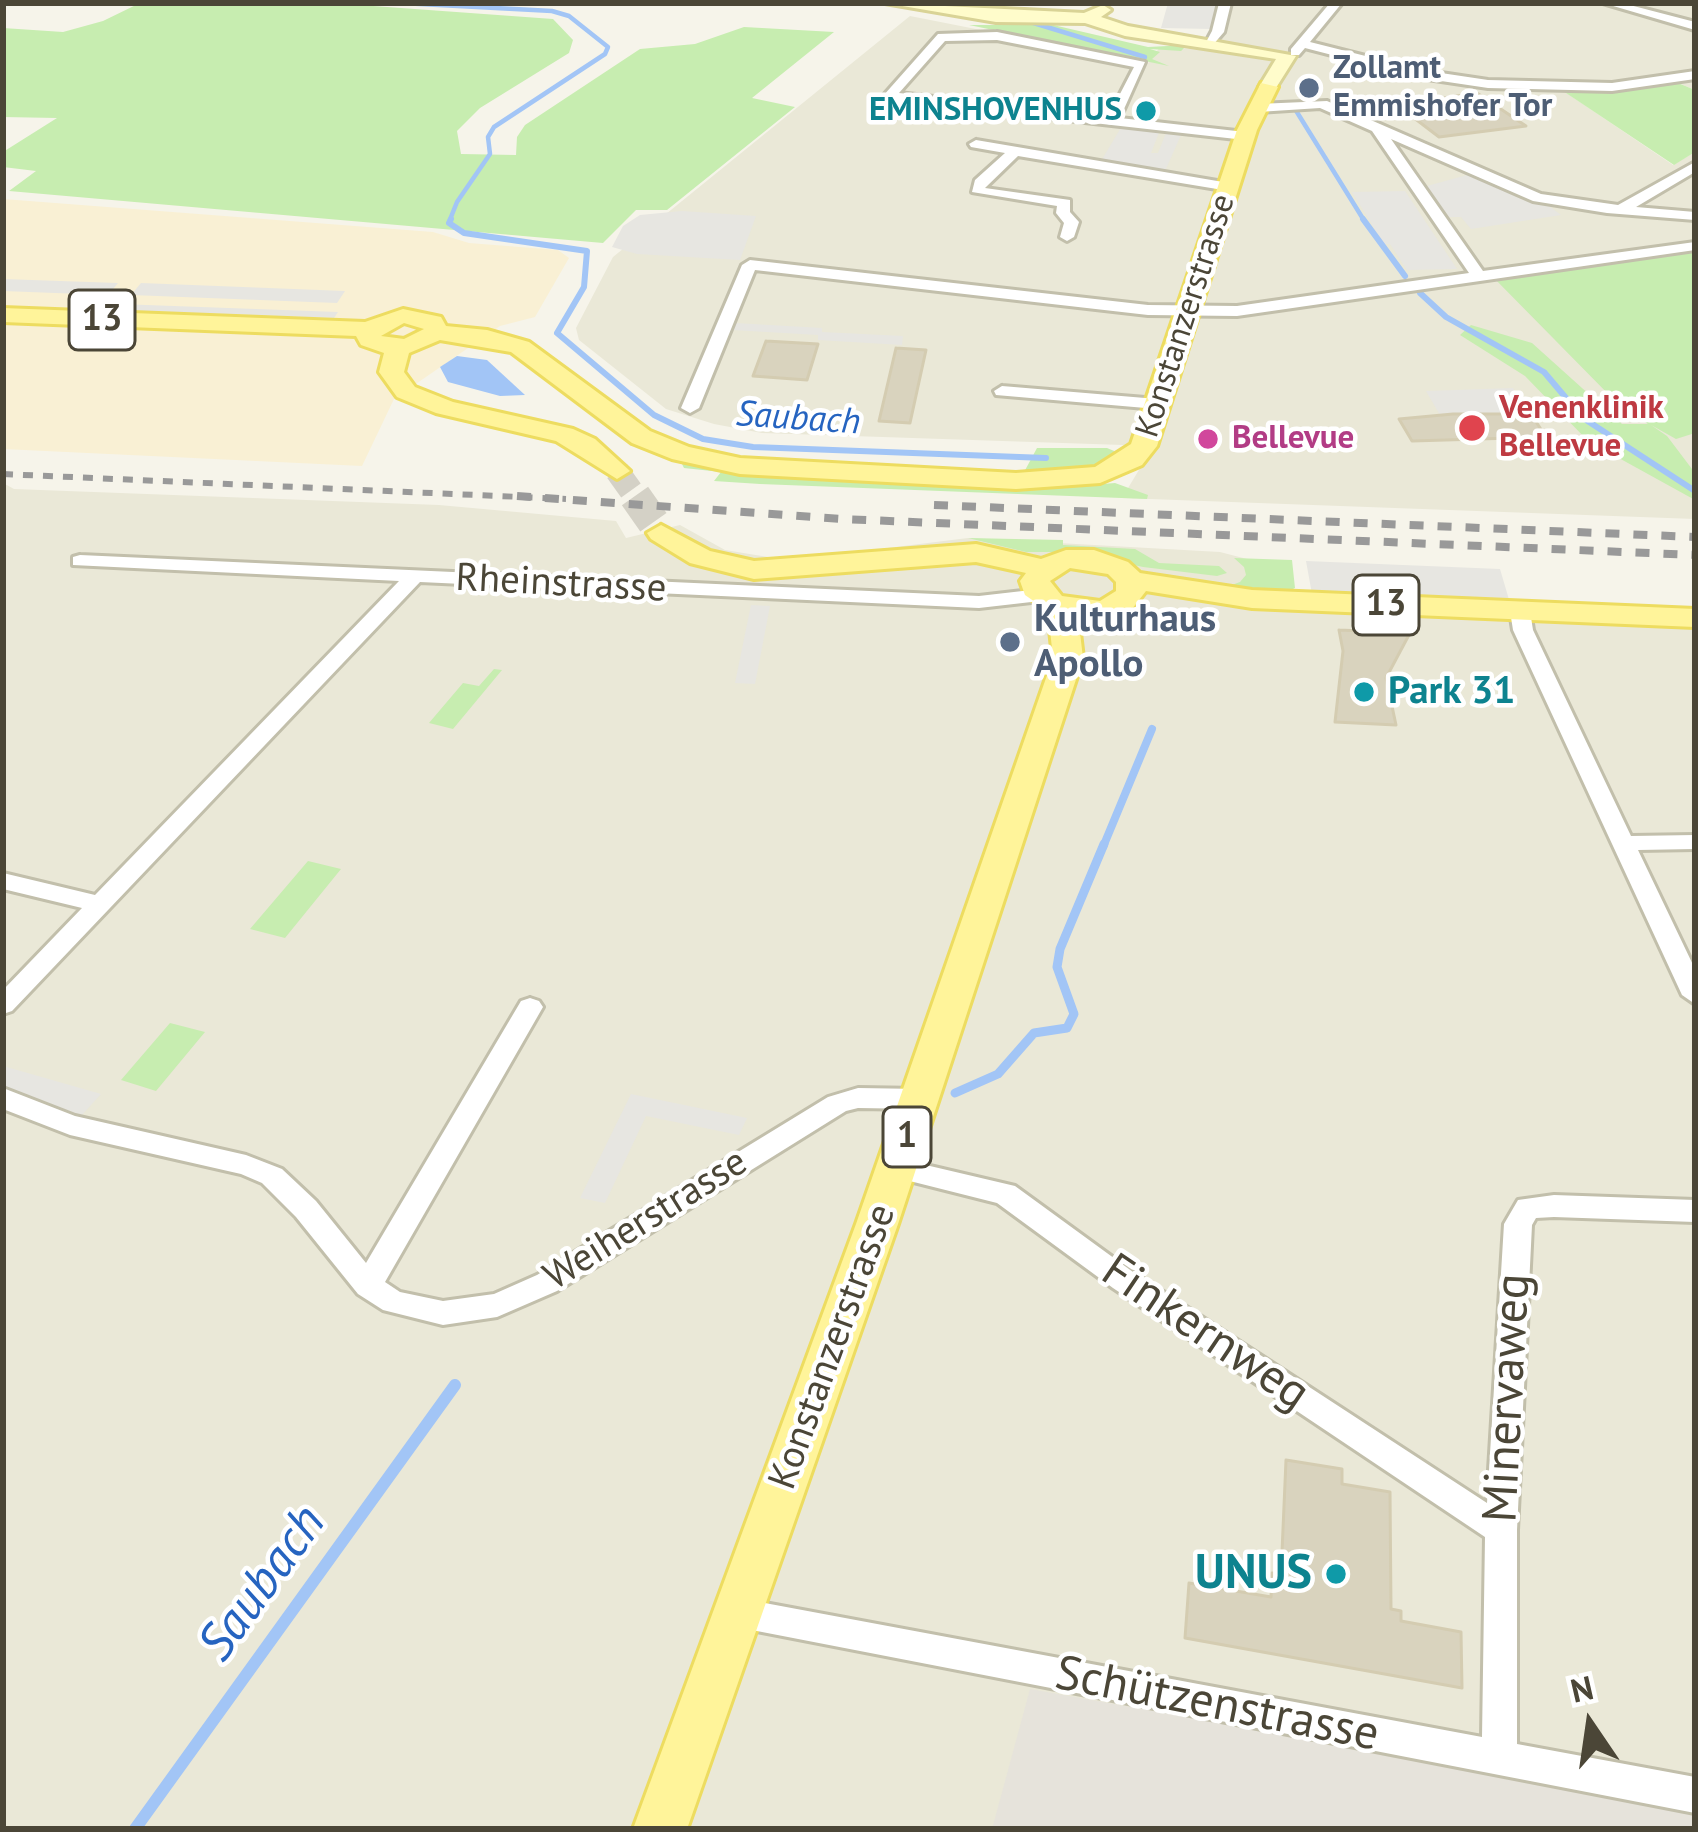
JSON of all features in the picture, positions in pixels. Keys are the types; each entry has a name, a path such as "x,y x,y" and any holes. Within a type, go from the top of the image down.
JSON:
{"main road":[{"path":"898,4 968,16 1094,8 1156,35 1286,56 1268,87"},
{"name":"Konstanzerstrasse","path":"370,329 383,321 415,316 434,322 437,332 487,337 520,347 640,436 681,454 740,466 1016,481 1086,478 1113,471 1140,453 1245,136 1268,87"},
{"name":"13","path":"3,315 370,329"},
{"path":"370,329 370,340 398,347 418,344 437,332"},
{"path":"398,347 391,372 406,392 445,408 563,435 586,445 617,471"},
{"path":"661,533 700,557 754,570 976,553 1049,590 1108,608"},
{"path":"1049,590 1066,559 1094,560 1118,568 1131,580"},
{"name":"Konstanzerstrasse","path":"1068,658 1082,648 1108,608 1128,598 1131,580"},
{"name":"13","path":"1131,580 1252,599"},
{"name":"Konstanzerstrasse","path":"661,1829 920,1099 1068,658 1067,620 1049,590"},
{"name":"13","path":"1108,608 1252,599 1695,618"}],"street":[{"path":"1208,43 1218,32 1225,3"},
{"path":"1286,56 1303,44 1336,3"},
{"path":"1609,3 1695,26"},
{"path":"1112,121 1142,65 984,35 942,38 889,96 1245,136"},
{"path":"1303,44 1421,74 1488,84 1612,87 1695,75"},
{"path":"1258,108 1317,103 1538,198 1695,216"},
{"path":"1376,128 1479,277"},
{"path":"976,144 1229,187"},
{"path":"1015,151 980,183 978,191 1065,202 1064,213 1072,222 1067,237"},
{"path":"1621,210 1695,166"},
{"path":"690,409 750,265 1189,311 1260,309 1695,246"},
{"path":"1002,391 1157,404"},
{"name":"Rheinstrasse","path":"80,560 979,602 1049,590"},
{"path":"3,1005 415,576"},
{"path":"1520,611 1523,630 1695,995"},
{"path":"1625,843 1695,842"},
{"path":"3,881 99,904"},
{"path":"368,1286 530,1007"},
{"name":"Weiherstrasse","path":"3,1098 70,1125 246,1165 272,1176 306,1209 368,1286 416,1310 443,1313 497,1305 547,1283 837,1104 858,1098 920,1099"},
{"name":"Finkernweg","path":"896,1168 1005,1194 1123,1280 1501,1530"},
{"name":"Minervaweg","path":"1499,1759 1501,1530 1517,1224 1528,1208 1541,1207 1695,1211"},
{"name":"Schützenstrasse","path":"738,1614 1695,1795"}],"shaded area":[{"path":"1168,3 1217,3 1211,29 1161,28"},
{"path":"1231,3 1695,3 1695,90 1678,83 1613,93 1565,92 1673,165 1695,152 1695,519 1122,498 1151,450 1123,445 762,433 714,424 666,409 579,340 576,328 613,257 910,16 1148,63 1160,47 1213,50 1225,34"},
{"path":"1122,126 1160,130 1151,153 1158,153 1166,133 1181,135 1165,171 1101,161"},
{"path":"1471,174 1561,215 1471,229 1461,217 1449,217 1427,186"},
{"path":"1405,191 1457,269 1407,270 1390,244 1384,244 1352,192"},
{"path":"3,199 433,232 469,243 558,250 569,258 535,317 500,326 394,399 362,466 3,449"},
{"path":"682,211 756,216 740,260 637,254 612,247 623,226 640,215"},
{"path":"3,279 118,283 108,295 3,291"},
{"path":"141,283 345,291 337,303 131,295"},
{"path":"119,304 338,312 334,318 114,310"},
{"path":"735,323 903,336 902,345 818,340 818,335 732,330"},
{"path":"1513,388 1529,412 1440,415 1426,391"},
{"path":"3,483 14,489 439,505 616,521 626,538 680,525 725,550 768,557 815,557 968,538 1220,552 1247,559 1250,591 1695,613 1695,1829 3,1829"},
{"path":"1306,561 1500,569 1510,603 1312,594"},
{"path":"751,605 770,606 755,684 735,683"},
{"path":"3,1066 101,1094 82,1115 55,1108 3,1086"},
{"path":"631,1094 747,1118 739,1135 646,1116 605,1203 580,1198"},
{"path":"1030,1689 1695,1808 1695,1829 992,1829"}],"green space":[{"path":"140,3 332,3 553,19 573,40 569,53 480,108 457,131 461,154 516,155 517,137 525,125 640,49 695,44 744,27 834,32 752,98 795,107 667,210 636,210 603,243 9,191 36,171 3,167 3,152 57,118 3,117 3,28 63,32 103,21"},
{"path":"997,20 1036,21 1148,47 1187,45 1181,51 1150,49 1160,52 1152,59 1169,66 969,25 1006,25"},
{"path":"1678,83 1695,90 1695,152 1674,165 1563,91 1613,93"},
{"path":"1695,248 1695,433 1676,439 1651,425 1667,436 1695,473 1695,500 1588,441 1525,376 1460,335 1471,325 1532,343 1622,424 1648,424 1618,404 1491,275"},
{"path":"1037,448 1107,448 1119,453 1086,469 1023,474"},
{"path":"681,462 795,477 1052,488 1115,483 1148,495 1147,499 714,481 721,472 684,468"},
{"path":"968,538 1063,540 1063,545 1135,549 1159,563 1219,566 1227,573 1217,576 1143,567 1073,552 1026,552"},
{"path":"1234,558 1292,560 1295,588 1285,593 1192,586 1240,582 1246,575 1244,567"},
{"path":"494,669 502,670 453,729 429,723 463,683 479,686"},
{"path":"308,861 341,869 285,938 250,929"},
{"path":"170,1023 205,1032 156,1091 121,1080"}],"water":[{"path":"457,356 487,360 525,395 500,396 448,382 440,367"}],"building":[{"path":"1477,93 1526,126 1439,137 1397,105"},
{"path":"766,341 818,344 807,380 753,376"},
{"path":"896,348 926,350 910,423 879,421"},
{"name":"Venenklinik Bellevue","path":"1531,414 1546,437 1412,441 1399,419"},
{"name":"Park 31","path":"1339,630 1410,633 1386,678 1396,725 1335,722 1343,651"},
{"name":"UNUS","path":"1286,1460 1342,1469 1342,1484 1390,1492 1391,1609 1401,1611 1401,1621 1461,1632 1462,1688 1185,1638 1189,1583 1271,1597 1272,1573 1281,1575"}],"waterway":[{"name":"Saubach","path":"401,3 552,11 569,16 608,47 605,54 494,127 488,137 490,154 449,222"},
{"path":"954,3 1010,10"},
{"path":"1027,21 1145,57"},
{"path":"1295,109 1364,220"},
{"name":"Saubach","path":"451,219 449,223 464,233 587,251 584,287 557,333 654,415 703,439 753,447 1046,458"},
{"path":"1364,220 1405,276"},
{"path":"1420,293 1446,317 1544,372 1583,418 1695,491"},
{"name":"Saubach","path":"1103,847 1152,729"},
{"name":"Saubach","path":"955,1093 998,1074 1034,1033 1067,1028 1074,1014 1057,967 1060,949 1104,844"},
{"name":"Saubach","path":"135,1829 455,1385"}],"tunnel":[{"path":"617,471 637,499"},
{"path":"635,496 661,533"}],"railway":[{"path":"3,474 548,498"},
{"path":"517,496 548,498"},
{"path":"548,498 566,499"},
{"path":"548,498 842,519 1695,555"},
{"path":"934,505 1695,537"}],"place":[{"name":"Zollamt Emmishofer Tor","path":"1309,88"},
{"name":"EMINSHOVENHUS","path":"1146,111"},
{"name":"Venenklinik Bellevue","path":"1472,428"},
{"name":"Bellevue","path":"1208,439"},
{"name":"Kulturhaus Apollo","path":"1010,642"},
{"name":"Park 31","path":"1364,692"},
{"name":"UNUS","path":"1336,1574"}]}
